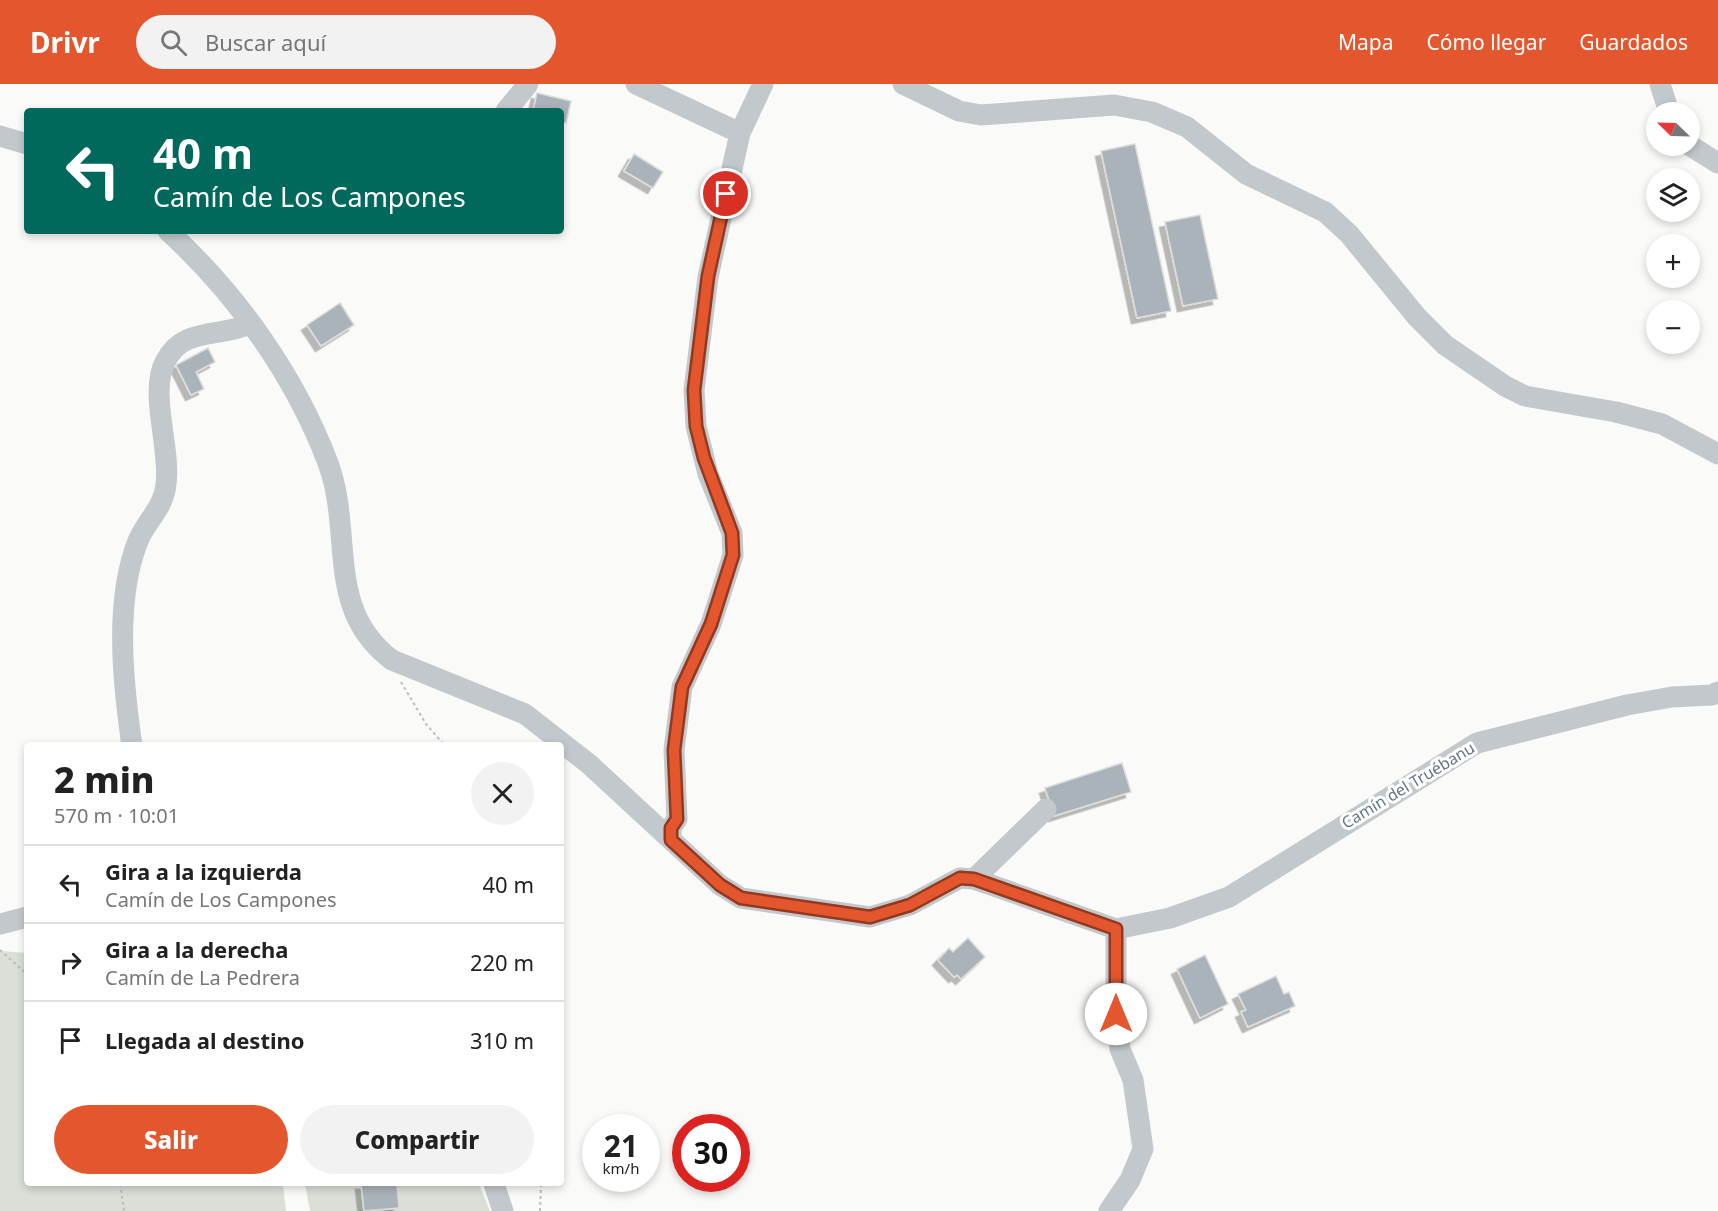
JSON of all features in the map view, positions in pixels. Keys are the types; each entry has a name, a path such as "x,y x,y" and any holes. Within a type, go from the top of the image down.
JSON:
{"street":[{"path":"508,108 528,84"},
{"path":"636,84 740,133"},
{"path":"671,840 671,828 677,819 674,750 682,687 711,624 733,555 732,533 708,474 699,436 694,390 708,276 740,133 763,84"},
{"path":"903,84 959,111 981,115 1114,105 1152,112 1187,127 1246,174 1325,212 1349,234 1416,317 1445,345 1505,386 1525,396 1616,412 1662,424 1718,454"},
{"path":"1660,84 1666,102"},
{"path":"0,136 24,143"},
{"path":"1700,152 1718,163"},
{"path":"171,234 200,261 249,324 285,372 303,404 328,465 338,500 347,594 355,617 376,648 392,660 525,714 561,742"},
{"path":"132,742 123,647 125,596 138,540 160,508 166,484 160,383 165,362 177,345 196,336 212,331 238,329 249,324"},
{"name":"Camín del Truébanu","path":"1116,929 1170,918 1229,897 1477,743 1627,705 1672,697 1712,695 1718,692"},
{"path":"564,744 589,764 720,885 741,898 870,917 910,905 960,878 974,879 1116,929 1116,1014 1120,1049 1133,1080 1143,1149 1130,1180 1109,1211"},
{"path":"974,879 1046,809"},
{"path":"0,924 24,918"},
{"path":"495,1186 503,1211"}],"path":[{"path":"392,660 400,681 426,724 442,742"},
{"path":"0,950 24,971"},
{"path":"120,1186 124,1211"},
{"path":"540,1211 541,1186"}],"shaded area":[{"path":"0,951 24,953 24,1186 283,1186 286,1211 0,1211"},
{"path":"305,1186 480,1186 490,1211 310,1211"}],"building":[{"path":"537,93 571,101 566,123 564,123 564,108 534,108"},
{"path":"1135,144 1171,311 1137,318 1101,151"},
{"path":"634,154 663,172 653,188 624,171"},
{"path":"1200,215 1218,299 1183,306 1165,222"},
{"path":"340,303 354,325 321,346 307,325"},
{"path":"208,348 215,362 196,372 204,389 191,395 176,365"},
{"path":"1122,763 1131,792 1054,816 1045,788"},
{"path":"968,938 985,957 961,979 957,975 954,977 938,960 949,948 953,952"},
{"path":"1205,955 1228,1004 1200,1018 1177,969"},
{"path":"1276,976 1284,994 1289,992 1295,1006 1248,1027 1241,1012 1246,1010 1238,994"},
{"path":"361,1186 397,1186 399,1208 364,1211"}],"route":[{"path":"726,194 708,276 694,390 696,426 708,474 732,533 733,555 711,624 682,687 674,750 677,819 671,828 671,840 720,885 741,898 870,917 891,913 910,905 960,878 974,879 1116,929 1116,1014"}]}
